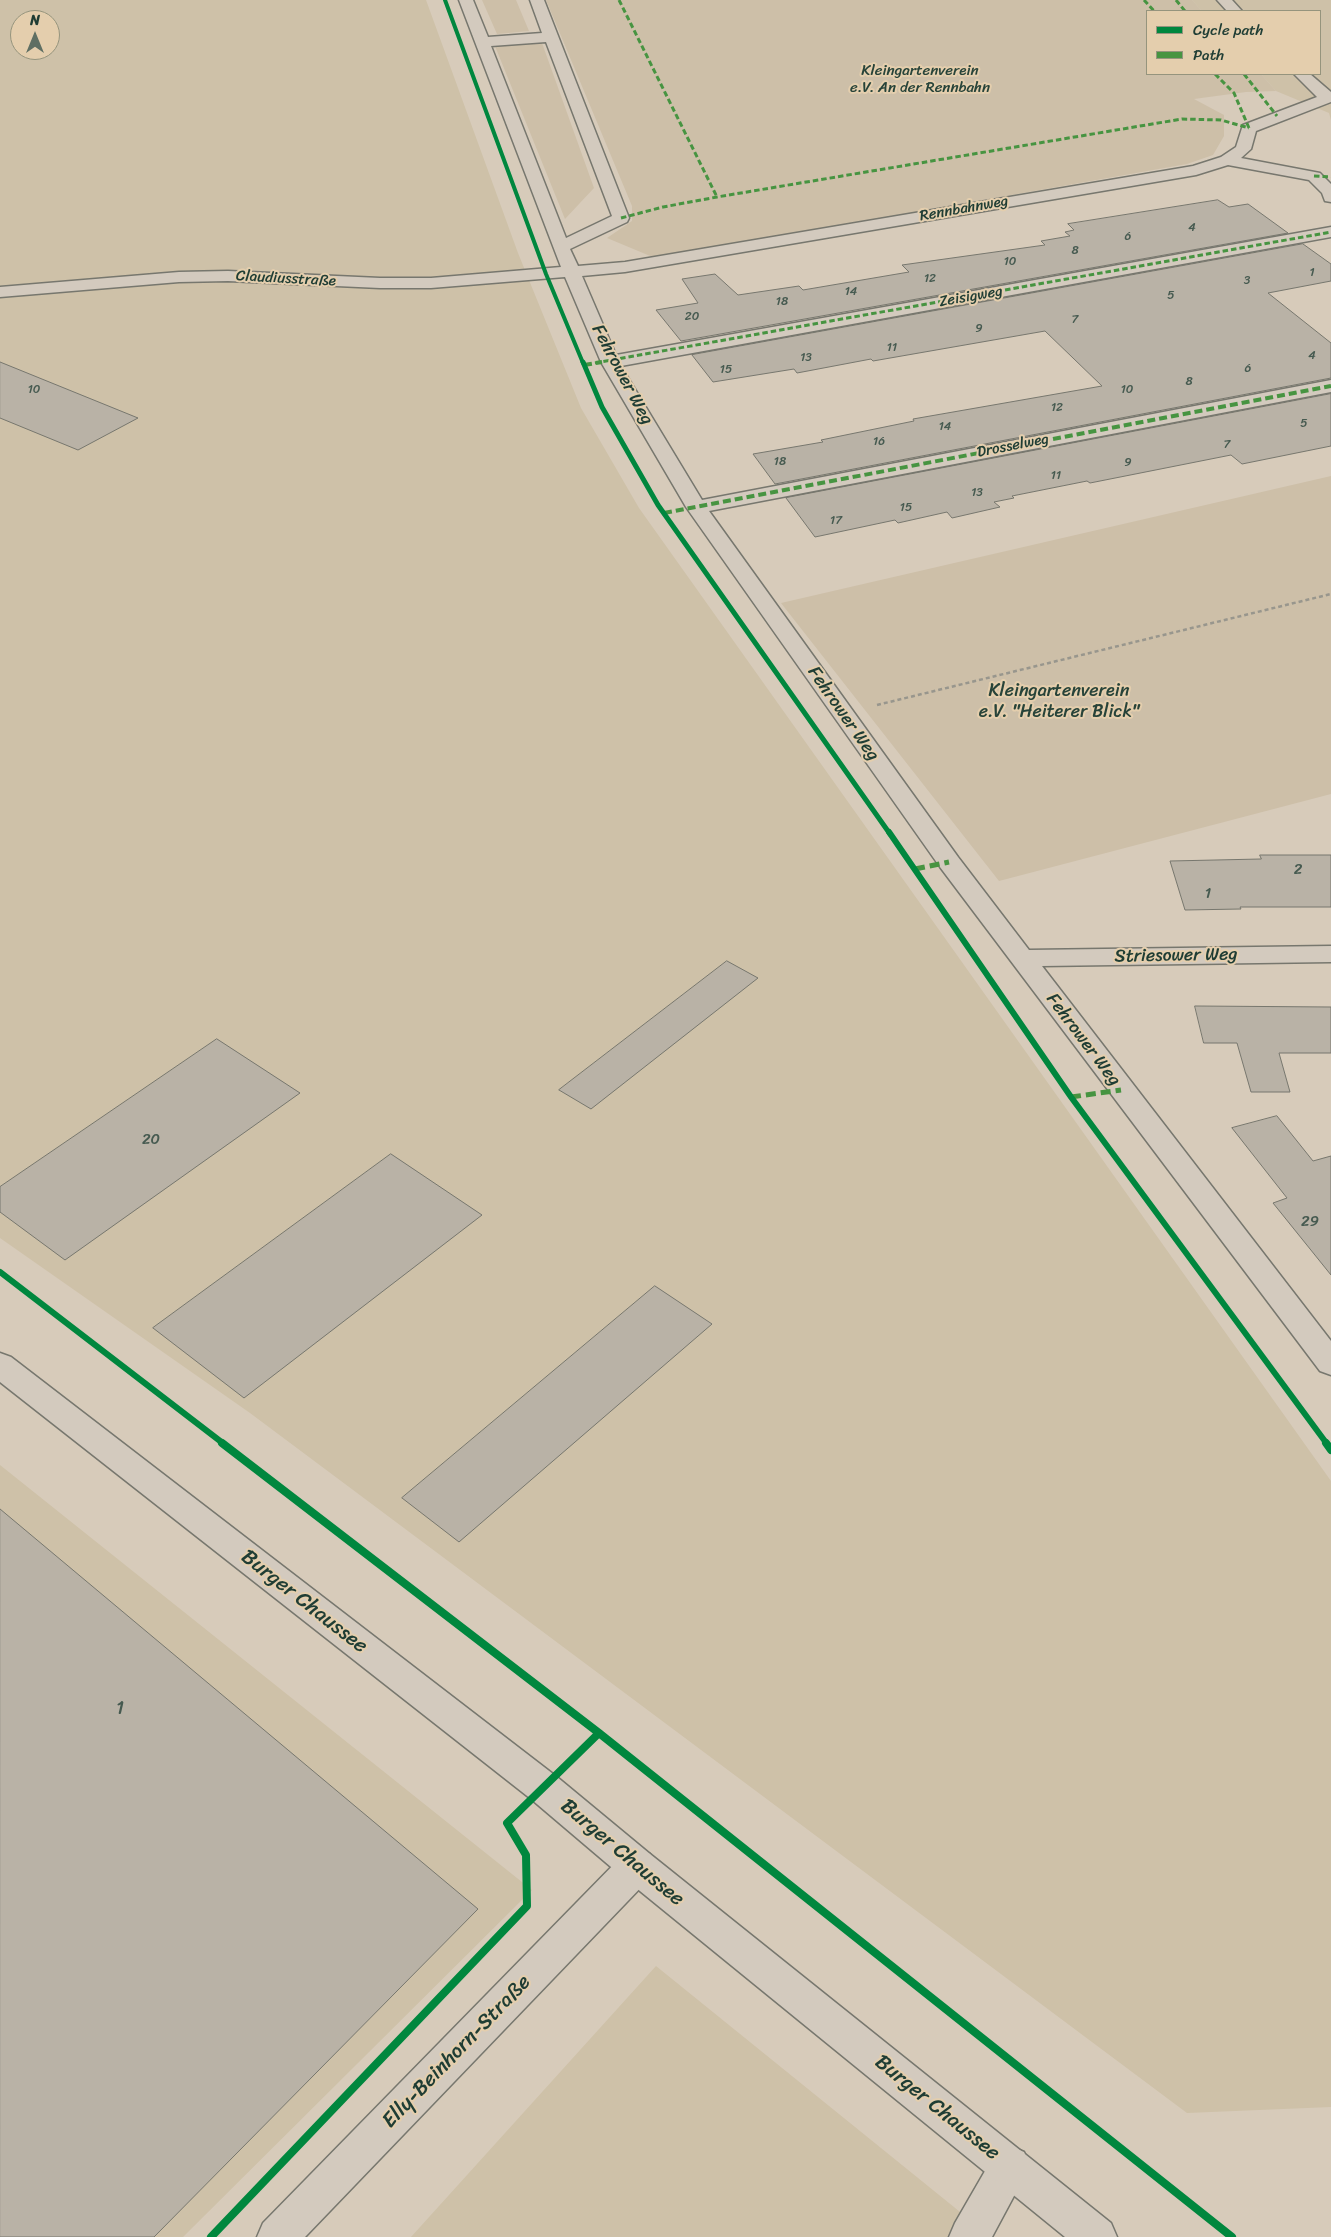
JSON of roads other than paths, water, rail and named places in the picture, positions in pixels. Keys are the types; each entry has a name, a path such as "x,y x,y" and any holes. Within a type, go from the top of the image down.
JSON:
{"street":[{"name":"Fehrower Weg","path":"466,0 560,247 610,362 696,507 949,862 1331,1363"},
{"path":"537,0 621,218 560,247"},
{"path":"1224,0 1235,10"},
{"path":"482,42 552,37"},
{"path":"1302,75 1328,97"},
{"name":"Rennbahnweg","path":"572,272 625,267 1186,172 1227,160 1243,149 1248,128 1328,97"},
{"path":"1227,160 1314,176 1330,192 1331,197"},
{"name":"Zeisigweg","path":"610,362 1331,232"},
{"name":"Claudiusstraße","path":"0,292 179,277 228,276 371,283 431,283 572,272"},
{"name":"Drosselweg","path":"696,507 1331,386"},
{"name":"Striesower Weg","path":"1022,958 1331,954"},
{"name":"Burger Chaussee","path":"0,1365 544,1788 637,1866 1097,2237"},
{"name":"Elly-Beinhorn-Straße","path":"277,2237 637,1866"},
{"path":"969,2237 1010,2166"}],"park label":[{"name":"Kleingartenverein e.V. An der Rennbahn","path":"920,80"},
{"name":"Kleingartenverein e.V. \"Heiterer Blick\"","path":"1059,701"}]}
